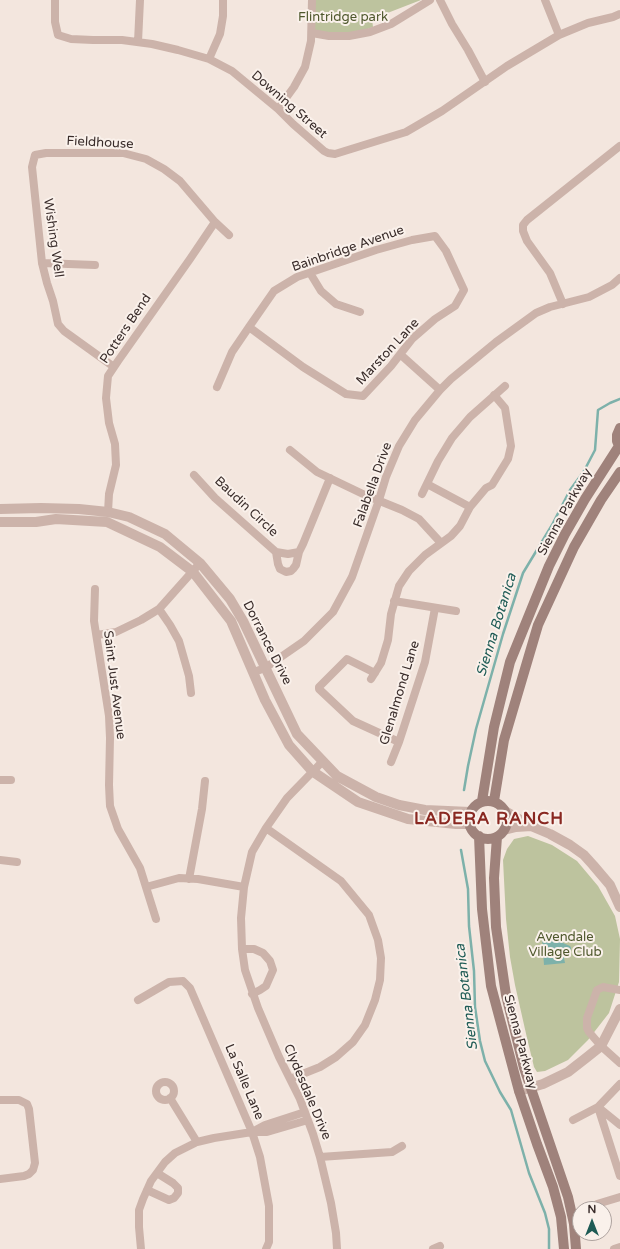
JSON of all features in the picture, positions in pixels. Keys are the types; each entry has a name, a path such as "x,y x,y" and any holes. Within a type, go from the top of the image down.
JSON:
{"main road":[{"name":"Sienna Parkway","path":"482,801 494,727 510,662 549,566 565,534 585,499 619,447 617,435 620,428"},
{"name":"Sienna Parkway","path":"494,801 504,740 538,625 563,569 581,535 604,494 620,472"},
{"path":"501,833 491,839 485,839 479,836 473,831 469,824 470,812 482,801 488,800 498,803 505,811"},
{"name":"Sienna Parkway","path":"505,811 507,820 501,833 494,878 496,927 506,995 517,1043 568,1197 574,1224 576,1249"},
{"name":"Sienna Parkway","path":"479,836 482,909 491,986 519,1091 553,1186 561,1217 564,1249"}],"street":[{"name":"Downing Street","path":"55,0 55,22 58,35 71,39 122,40 138,42 178,50 209,59 232,71 278,109 324,151 335,154 406,132 442,111 507,66 559,35 588,23 620,14"},
{"path":"138,42 140,0"},
{"path":"209,59 220,34 223,16 223,0"},
{"path":"278,109 294,88 305,67 312,33 312,0"},
{"path":"312,33 329,36 349,36 370,32 391,24 430,0"},
{"path":"440,0 485,82"},
{"path":"545,0 559,35"},
{"path":"563,304 550,273 527,241 522,231 523,225 527,220 620,146"},
{"name":"Fieldhouse","path":"35,156 46,153 123,153 146,159 164,169 180,181 215,222 229,235"},
{"name":"Wishing Well","path":"35,156 32,167 42,263 58,324 64,331 114,367"},
{"name":"Potters Bend","path":"108,512 109,494 116,465 115,444 109,422 106,398 108,376 215,222"},
{"name":"Bainbridge Avenue","path":"217,388 232,352 274,291 297,277 376,250 412,240 435,236 446,252 464,290"},
{"path":"42,263 95,265"},
{"path":"310,273 321,292 336,304 360,312"},
{"name":"Falabella Drive","path":"254,672 265,668 304,641 333,612 352,577 386,478 399,446 415,420 440,390 451,379 518,325 536,313 550,307 589,297 612,285 620,278"},
{"name":"Marston Lane","path":"249,327 303,367 346,394 363,396 401,355 412,339 435,319 455,306 464,290"},
{"path":"401,355 440,390"},
{"path":"422,494 438,460 452,438 470,417 494,394 505,386"},
{"path":"399,742 353,721 319,689 319,687 347,659 373,676 381,663 388,640 391,614 399,586 409,570 425,555 451,536 460,526 470,507 486,488 492,485 508,459 511,446 505,408 494,394"},
{"path":"290,450 317,472 419,519 441,543"},
{"name":"Baudin Circle","path":"194,475 215,498 276,552 288,554 299,552"},
{"path":"276,552 280,569 286,572 291,571 296,565 299,552 330,478"},
{"path":"427,484 470,507"},
{"path":"474,489 478,498"},
{"name":"Dorrance Drive","path":"0,509 79,508 108,512 129,517 165,534 200,563 230,598 243,621 297,734 322,762 337,776 376,797 398,805 425,810 470,812"},
{"path":"107,522 108,512"},
{"name":"Dorrance Drive","path":"0,522 36,522 56,519 107,522 160,547 193,572 231,621 265,700 289,745 312,771 358,802 408,819 469,824"},
{"path":"97,635 116,632 141,620 159,609 200,563"},
{"name":"Saint Just Avenue","path":"95,589 94,621 109,716 110,806 118,829 140,868 156,919"},
{"path":"394,601 456,611"},
{"name":"Glenalmond Lane","path":"391,762 425,662 435,608"},
{"path":"159,609 178,641 189,676 191,693"},
{"name":"Clydesdale Drive","path":"322,762 287,798 266,828 252,852 244,888 241,918 242,949 245,970 252,994 308,1120 320,1157 336,1233 337,1249"},
{"path":"0,780 11,780"},
{"path":"189,879 202,809 205,781"},
{"path":"505,811 515,818 556,837 584,855 610,885 620,907"},
{"path":"501,833 516,827 531,826"},
{"path":"266,828 342,881 369,915 378,940 381,958 380,980 375,1000 365,1025 353,1042 336,1057 320,1067 290,1079"},
{"path":"0,860 17,862"},
{"path":"146,887 178,878 198,879 244,888"},
{"path":"242,949 254,949 263,953 270,960 273,970 266,986 252,994"},
{"name":"La Salle Lane","path":"138,1000 169,982 183,980 190,988 252,1132 260,1157 269,1206 269,1242 266,1249"},
{"path":"620,990 603,987 597,990 590,1010 587,1014 587,1028 589,1032 601,1046 620,1063"},
{"path":"519,1091 543,1084 568,1072 601,1046 620,1009"},
{"path":"573,1120 598,1107 620,1084"},
{"path":"170,1098 197,1142"},
{"path":"0,1100 19,1100 27,1104 29,1109 35,1163 33,1170 29,1174 0,1179"},
{"path":"598,1107 620,1125"},
{"path":"598,1107 620,1176"},
{"path":"252,1132 265,1125 305,1112"},
{"path":"141,1249 139,1210 147,1190 157,1173 165,1162 175,1153 197,1142 252,1132 267,1132 308,1120"},
{"path":"320,1157 392,1152 402,1146"},
{"path":"147,1190 169,1200 174,1198 178,1193 178,1188 173,1183 157,1173"},
{"path":"607,1201 620,1197"},
{"path":"614,1249 620,1247"}],"green space":[{"name":"Flintridge park","path":"312,0 421,0 372,19 373,27 349,36 312,33"},
{"name":"Avendale Village Club","path":"528,836 552,845 577,861 598,886 615,916 620,939 619,982 609,1013 588,1040 568,1060 545,1071 537,1072 534,1067 527,1038 510,957 506,919 503,860 507,849 514,839"}],"water":[{"path":"562,937 563,943 571,948 570,954 564,958 565,963 544,965 542,938"}],"waterway":[{"name":"Sienna Botanica","path":"464,790 476,729 503,634 523,573 552,525 570,490 584,471 595,450 598,410 620,399"},
{"name":"Sienna Botanica","path":"461,850 468,889 475,1007 480,1041 485,1061 500,1092 511,1110 529,1173 545,1213 549,1229 549,1249"}],"district":[{"name":"LADERA RANCH","path":"489,820"}]}
